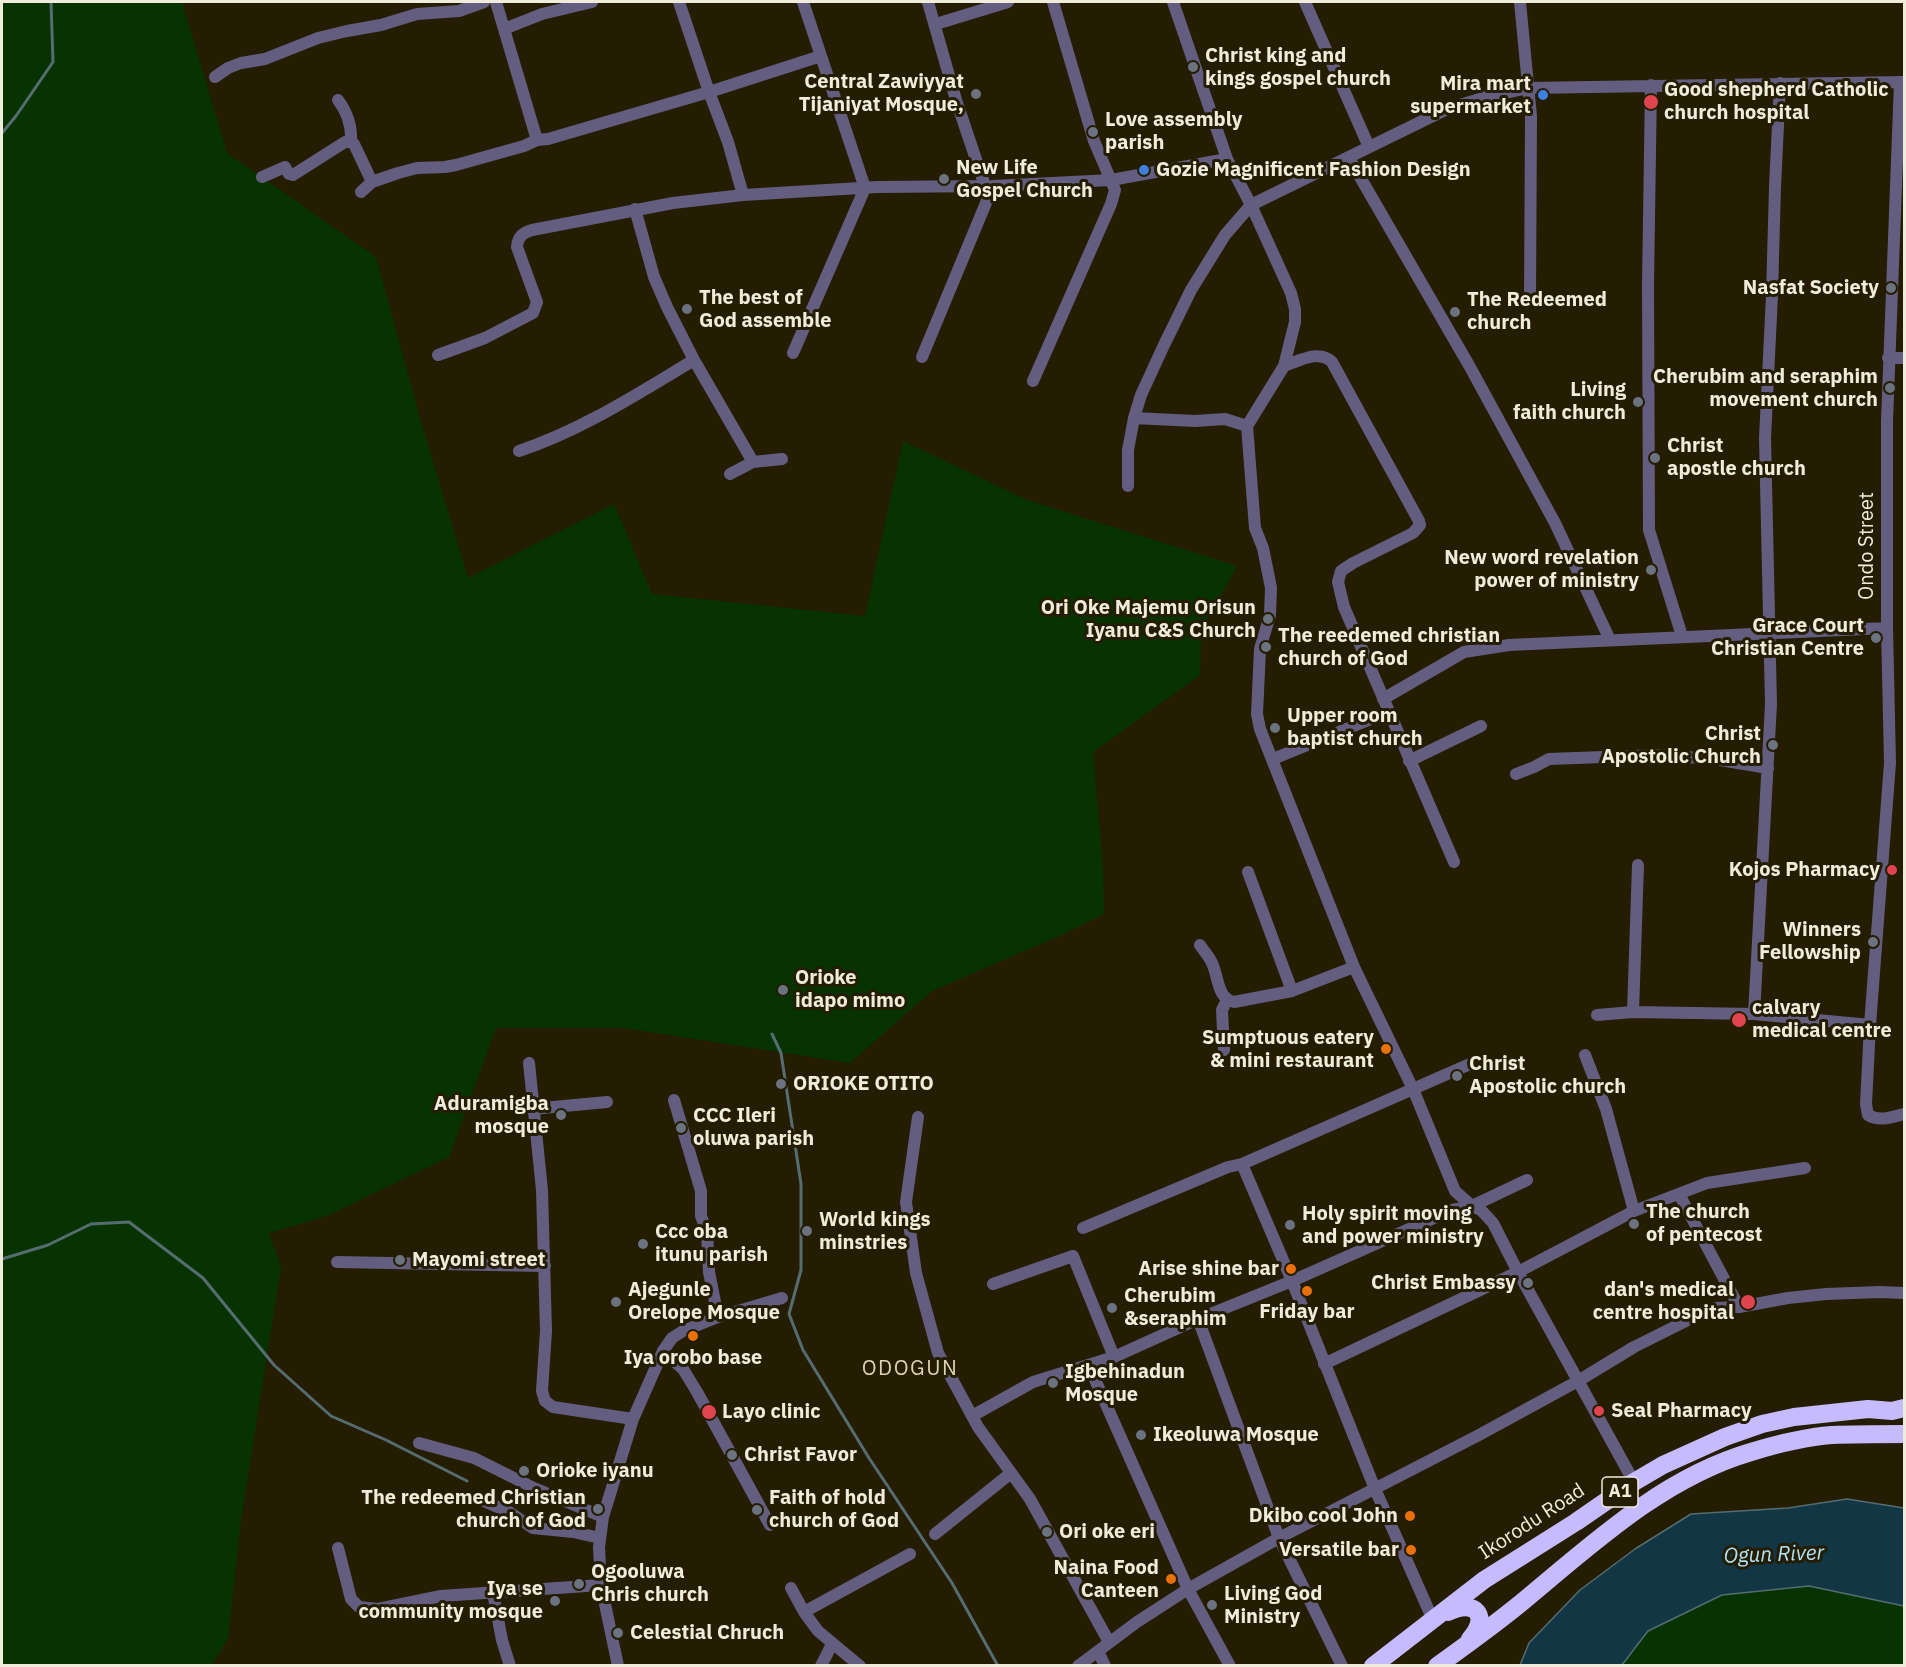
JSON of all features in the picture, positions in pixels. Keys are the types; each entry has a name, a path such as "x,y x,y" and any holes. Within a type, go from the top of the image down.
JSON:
{"highway":[{"name":"Ikorodu Road","path":"1373,1665 1484,1580 1663,1465 1725,1437 1762,1424 1794,1417 1868,1409 1905,1408"},
{"name":"A1","path":"1437,1665 1518,1605 1643,1506 1687,1479 1750,1452 1806,1439 1830,1435 1905,1434"},
{"path":"1433,1620 1459,1606 1468,1606 1475,1610 1479,1617 1476,1632 1458,1651"}],"street":[{"path":"215,77 228,68 265,59 318,38 381,25 417,14 459,11 484,2"},
{"path":"496,2 537,140"},
{"path":"504,29 542,14 592,2"},
{"path":"679,2 728,142 743,195"},
{"path":"794,353 865,188 802,2"},
{"path":"922,357 989,186 956,100 928,2"},
{"path":"936,24 1008,2"},
{"path":"1033,381 1111,204 1115,190 1094,141 1053,2"},
{"path":"1173,2 1227,159 1251,205 1293,301 1295,322 1284,366 1247,426 1255,528 1268,564 1272,588 1270,615 1260,650 1257,714 1263,738 1354,967 1413,1089 1455,1191 1472,1206 1481,1210 1493,1223 1634,1482"},
{"path":"1305,2 1369,147"},
{"path":"1520,2 1531,116 1530,301"},
{"path":"361,192 372,182 417,168 456,165 537,140 548,139 709,93 821,56"},
{"path":"1128,486 1128,450 1134,418 1142,395 1191,290 1225,235 1251,205 1447,109 1486,97 1529,88 1902,82"},
{"name":"Ondo Street","path":"1902,82 1888,358 1887,628 1890,763 1866,1104 1868,1115 1875,1119 1905,1114"},
{"path":"1754,1014 1771,704 1765,438 1780,83"},
{"path":"1651,85 1648,285 1649,530 1682,636"},
{"path":"338,100 352,130 351,142"},
{"path":"262,177 285,166 292,175 345,142 351,142 372,182"},
{"path":"1349,158 1470,366 1555,523 1610,640"},
{"path":"438,355 485,338 533,313 537,302 517,247 521,235 532,230 673,202 743,195 865,188 989,186 1111,180 1227,159"},
{"path":"635,209 654,277 694,360 753,462"},
{"path":"1284,366 1316,356 1328,358 1332,362 1419,521 1420,525 1413,533 1341,571 1338,576 1339,590 1388,712 1454,862"},
{"path":"1888,358 1905,358"},
{"path":"519,451 551,440 606,412 694,360"},
{"path":"1134,418 1195,421 1226,419 1247,426"},
{"path":"730,474 753,462 782,459"},
{"path":"1383,699 1464,652 1509,645 1887,628"},
{"path":"1273,759 1388,712"},
{"path":"1409,761 1481,726"},
{"path":"1516,774 1549,759 1658,756 1714,759 1768,768"},
{"path":"1633,1012 1638,865"},
{"path":"1248,872 1292,991"},
{"path":"1200,945 1211,961 1222,994 1227,1000"},
{"path":"1227,1000 1242,1000 1292,991 1354,967"},
{"path":"1224,1050 1222,1010 1227,1000"},
{"path":"1597,1015 1633,1012 1754,1014 1870,1025"},
{"path":"1585,1055 1606,1109 1634,1211"},
{"path":"528,1063 542,1190 546,1331 542,1390 545,1401 553,1407 633,1419"},
{"path":"1083,1228 1228,1167 1242,1164 1470,1064"},
{"path":"674,1100 701,1191 701,1216 707,1232 709,1272 718,1317"},
{"path":"532,1109 607,1102"},
{"path":"918,1117 906,1202 913,1252 938,1353 972,1416 1030,1499 1108,1642"},
{"path":"1242,1164 1292,1281 1375,1489 1433,1620"},
{"path":"1324,1364 1518,1272 1634,1211 1707,1183 1805,1168"},
{"path":"972,1416 1032,1382 1114,1357 1452,1210 1472,1206 1527,1180"},
{"path":"1679,1194 1739,1308"},
{"path":"993,1284 1073,1256 1114,1357"},
{"path":"338,1262 545,1266"},
{"path":"1078,1665 1108,1642 1188,1589 1279,1538 1479,1435 1578,1381 1634,1347 1694,1317 1716,1308 1739,1308 1788,1298 1826,1294 1905,1293"},
{"path":"618,1665 601,1585 600,1538 603,1518 633,1419 663,1350 672,1338 683,1331 718,1317 782,1298"},
{"path":"1198,1319 1279,1538 1342,1665"},
{"path":"663,1350 683,1369 770,1525"},
{"path":"1089,1366 1188,1589 1230,1665"},
{"path":"419,1443 474,1458 534,1488 603,1518"},
{"path":"935,1534 1011,1473"},
{"path":"477,1498 509,1512 533,1528 573,1532 600,1538"},
{"path":"338,1548 351,1599 359,1607 378,1609 441,1596 601,1585"},
{"path":"804,1612 910,1554"},
{"path":"791,1588 818,1631 860,1665"},
{"path":"493,1593 502,1640 510,1665"},
{"path":"821,1665 832,1644"},
{"path":"1098,1650 1105,1665"}],"green space":[{"path":"2,2 182,2 227,153 376,257 421,422 468,578 614,504 652,594 865,616 903,441 1027,500 1237,566 1201,632 1200,675 1093,752 1103,868 1104,914 932,991 850,1063 624,1028 496,1028 449,1157 327,1216 269,1233 281,1267 241,1520 228,1638 212,1665 2,1666"},
{"path":"1809,1586 1904,1606 1904,1665 1622,1666 1648,1631 1722,1595"}],"water":[{"name":"Ogun River","path":"1847,1499 1904,1508 1904,1606 1809,1586 1722,1595 1648,1631 1622,1665 1520,1665 1529,1643 1580,1590 1635,1549 1691,1514 1788,1508"}],"waterway":[{"path":"2,133 53,62 51,2"},
{"path":"772,1034 781,1053 801,1184 801,1270 789,1314 803,1350 869,1458 952,1583 998,1666"},
{"path":"2,1259 48,1245 91,1224 129,1222 203,1278 274,1365 331,1416 386,1440 467,1481"}],"place":[{"name":"Christ king and kings gospel church","path":"1193,67"},
{"name":"Central Zawiyyat Tijaniyat Mosque,","path":"976,94"},
{"name":"Mira mart supermarket","path":"1543,95"},
{"name":"Good shepherd Catholic church hospital","path":"1651,102"},
{"name":"Love assembly parish","path":"1093,132"},
{"name":"Gozie Magnificent Fashion Design","path":"1144,170"},
{"name":"New Life Gospel Church","path":"944,179"},
{"name":"Nasfat Society","path":"1891,288"},
{"name":"The best of God assemble","path":"687,309"},
{"name":"The Redeemed church","path":"1455,312"},
{"name":"Cherubim and seraphim movement church","path":"1890,388"},
{"name":"Living faith church","path":"1638,402"},
{"name":"Christ apostle church","path":"1655,458"},
{"name":"New word revelation power of ministry","path":"1651,570"},
{"name":"Ori Oke Majemu Orisun Iyanu C&S Church","path":"1268,619"},
{"name":"Grace Court Christian Centre","path":"1876,638"},
{"name":"The reedemed christian church of God","path":"1266,647"},
{"name":"Upper room baptist church","path":"1275,728"},
{"name":"Christ Apostolic Church","path":"1773,745"},
{"name":"Kojos Pharmacy","path":"1892,870"},
{"name":"Winners Fellowship","path":"1873,942"},
{"name":"Orioke idapo mimo","path":"783,990"},
{"name":"calvary medical centre","path":"1739,1020"},
{"name":"Sumptuous eatery & mini restaurant","path":"1386,1049"},
{"name":"Christ Apostolic church","path":"1457,1076"},
{"name":"ORIOKE OTITO","path":"781,1084"},
{"name":"Aduramigba mosque","path":"561,1115"},
{"name":"CCC Ileri oluwa parish","path":"681,1128"},
{"name":"The church of pentecost","path":"1634,1224"},
{"name":"Holy spirit moving and power ministry","path":"1290,1225"},
{"name":"World kings minstries","path":"807,1231"},
{"name":"Ccc oba itunu parish","path":"643,1244"},
{"name":"Mayomi street","path":"400,1260"},
{"name":"Arise shine bar","path":"1291,1269"},
{"name":"Christ Embassy","path":"1528,1283"},
{"name":"Friday bar","path":"1307,1291"},
{"name":"Ajegunle Orelope Mosque","path":"616,1302"},
{"name":"dan's medical centre hospital","path":"1748,1302"},
{"name":"Cherubim &seraphim","path":"1112,1308"},
{"name":"Iya orobo base","path":"693,1336"},
{"name":"Igbehinadun Mosque","path":"1053,1383"},
{"name":"Seal Pharmacy","path":"1599,1411"},
{"name":"Layo clinic","path":"709,1412"},
{"name":"Ikeoluwa Mosque","path":"1141,1435"},
{"name":"Christ Favor","path":"732,1455"},
{"name":"Orioke iyanu","path":"524,1471"},
{"name":"The redeemed Christian church of God","path":"598,1509"},
{"name":"Faith of hold church of God","path":"757,1510"},
{"name":"Dkibo cool John","path":"1410,1516"},
{"name":"Ori oke eri","path":"1047,1532"},
{"name":"Versatile bar","path":"1411,1550"},
{"name":"Naina Food Canteen","path":"1171,1579"},
{"name":"Ogooluwa Chris church","path":"579,1584"},
{"name":"Iya se community mosque","path":"555,1601"},
{"name":"Living God Ministry","path":"1212,1605"},
{"name":"Celestial Chruch","path":"618,1633"}],"district":[{"name":"ODOGUN","path":"910,1369"}]}
